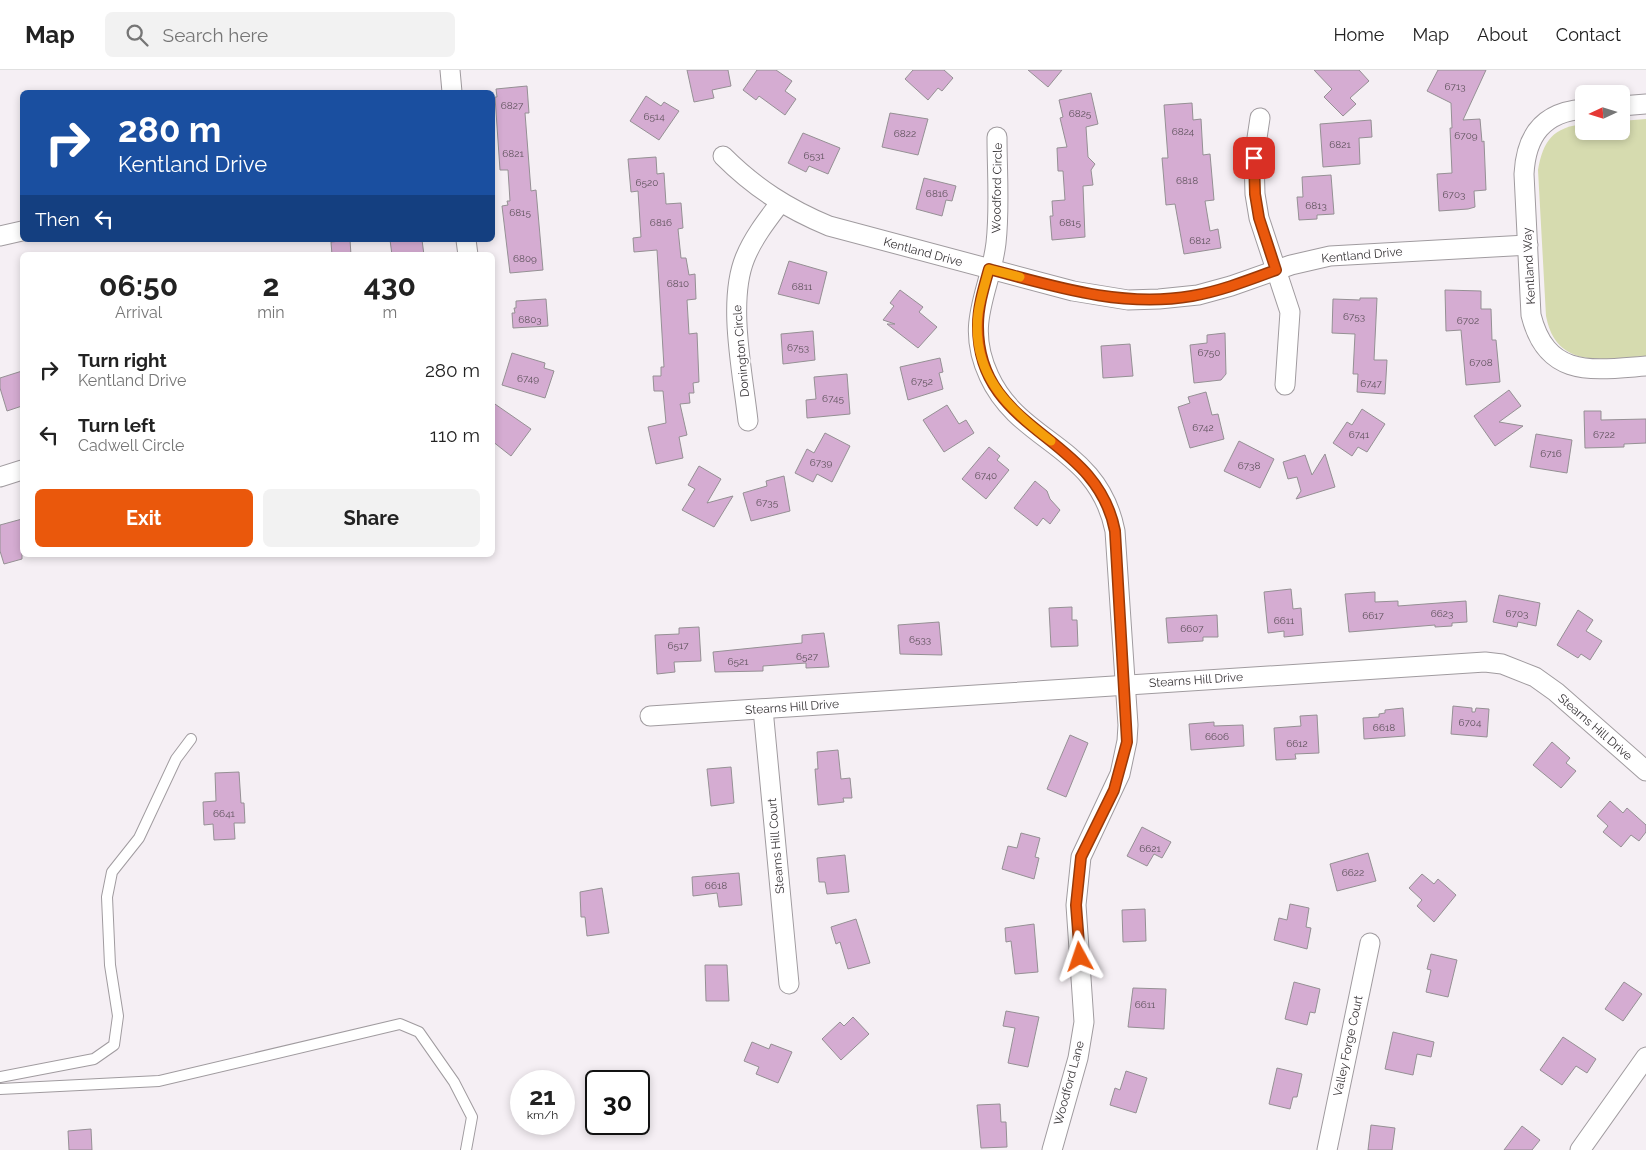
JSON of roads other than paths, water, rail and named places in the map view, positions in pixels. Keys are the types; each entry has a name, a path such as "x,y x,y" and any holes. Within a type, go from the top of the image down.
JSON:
{"street":[{"path":"450,70 452,90"},
{"path":"1630,105 1646,104"},
{"name":"Kentland Way","path":"1575,111 1561,113 1547,121 1529,142 1525,157 1524,174 1532,315 1535,331 1543,346 1555,358 1583,369 1646,366"},
{"path":"1260,118 1254,158 1255,194 1259,218 1290,312 1285,386"},
{"name":"Woodford Circle","path":"989,269 998,220 997,137"},
{"name":"Kentland Drive","path":"722,156 742,176 780,203 807,218 837,229 1088,294 1143,300 1198,295 1317,258 1341,254 1528,245"},
{"name":"Donington Circle","path":"748,421 737,310 738,284 746,255 780,203"},
{"path":"0,236 20,231"},
{"name":"Woodford Lane","path":"989,269 978,326 980,351 988,376 1013,412 1068,454 1089,474 1105,500 1113,521 1128,724 1124,758 1114,790 1081,857 1076,885 1084,1022 1078,1058 1052,1150"},
{"path":"0,477 20,471"},
{"name":"Stearns Hill Drive","path":"650,716 1468,662 1502,664 1527,673 1542,682 1646,771"},
{"name":"Stearns Hill Court","path":"763,709 789,984"},
{"name":"Valley Forge Court","path":"1327,1150 1370,943"},
{"path":"1580,1150 1646,1057"}],"lane":[{"path":"0,1077 94,1059 114,1046 118,1016 110,965 107,897 112,872 139,838 176,759 191,738"},
{"path":"0,1089 159,1081 400,1024 419,1032 454,1082 472,1117 466,1150"}]}
